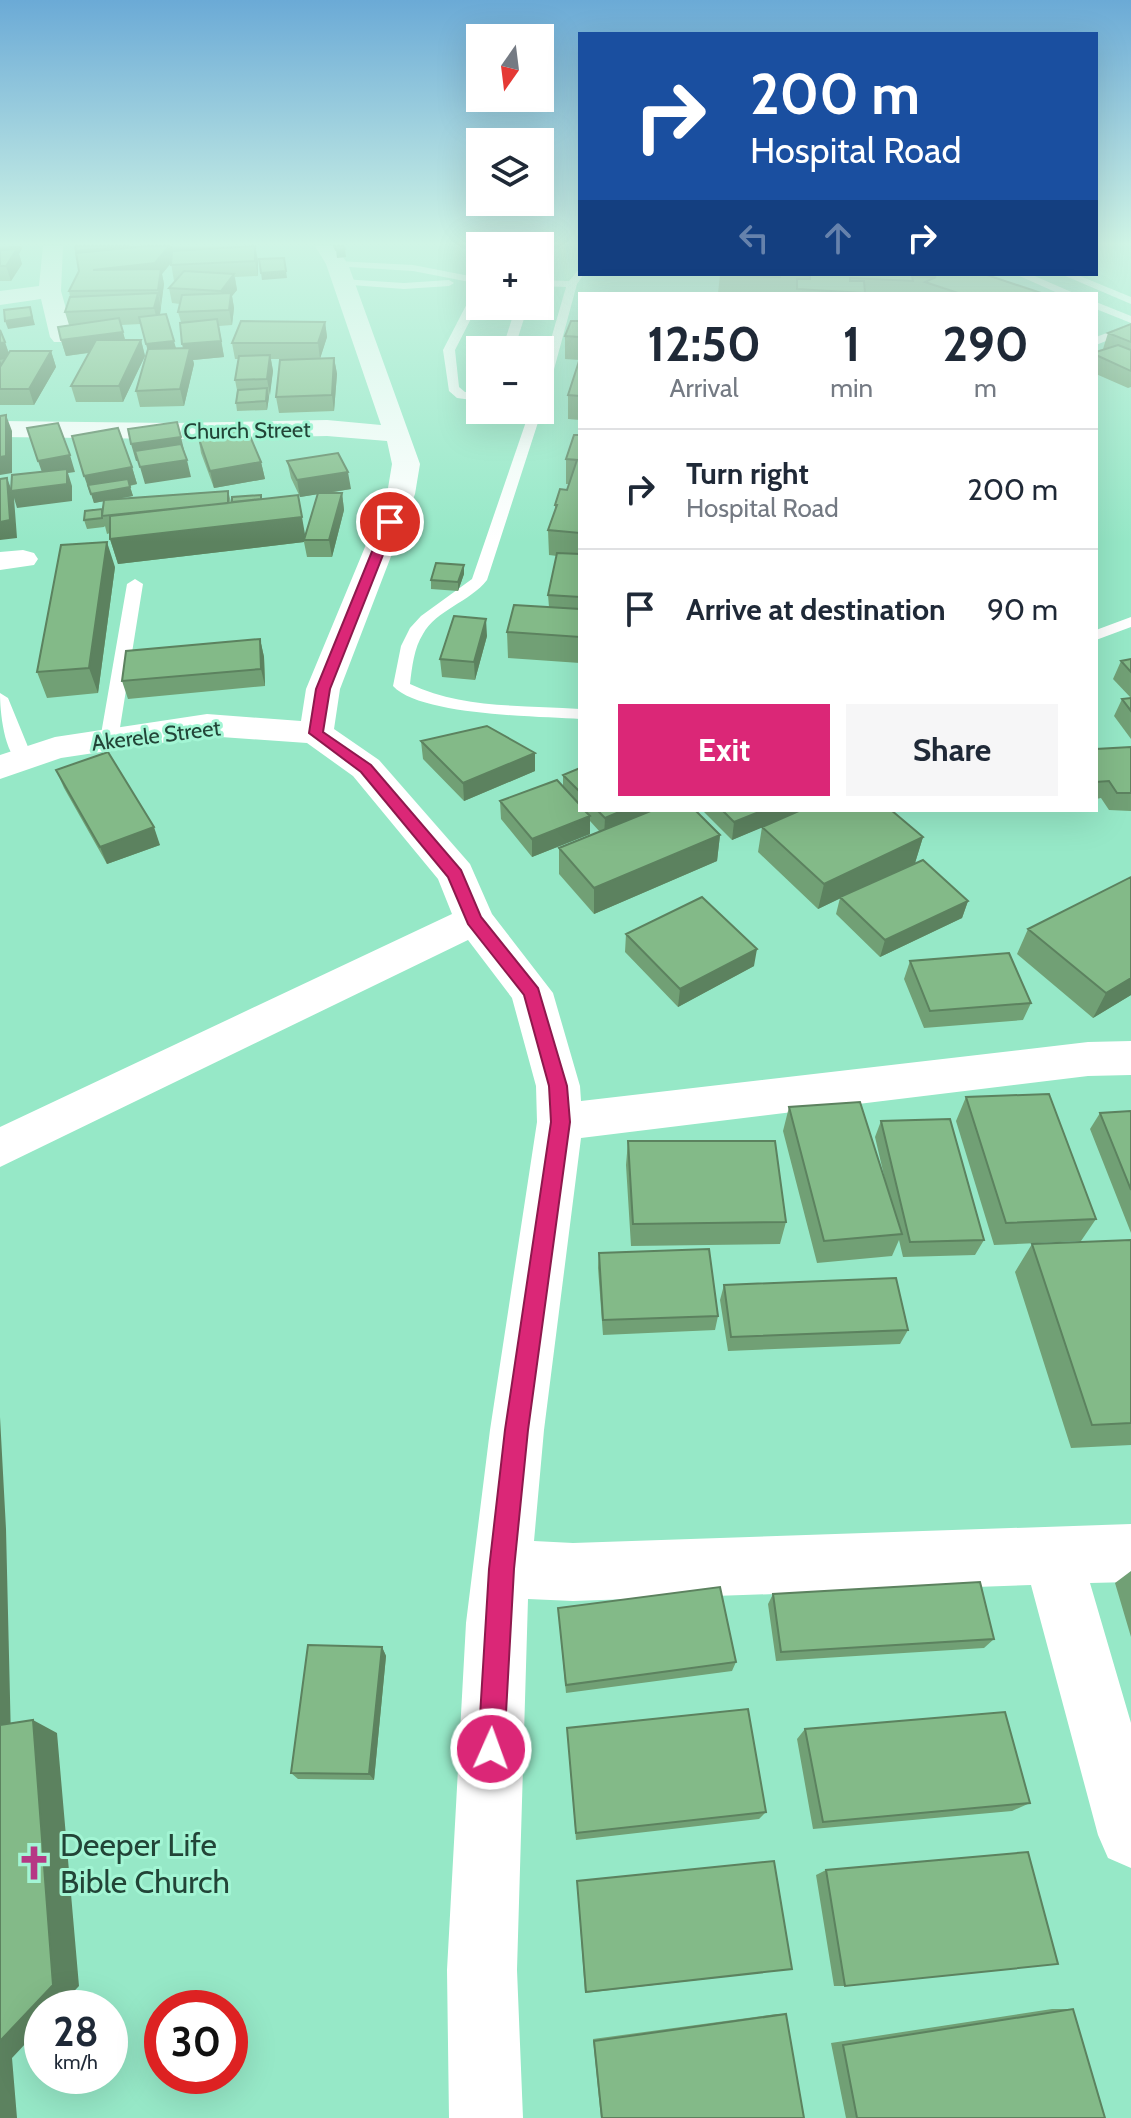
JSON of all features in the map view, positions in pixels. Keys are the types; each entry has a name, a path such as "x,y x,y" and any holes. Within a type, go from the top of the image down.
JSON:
{"street":[{"path":"365,345 406,464 401,494 323,689 316,733 366,768 456,874 474,920 532,993 558,1086 560,1122 517,1430 496,1623 482,1970 486,2118"},
{"name":"Church Street","path":"0,429 173,431 327,428 398,434"},
{"name":"Akerele Street","path":"12,764 55,748 207,725 316,733"},
{"path":"0,1148 474,920"},
{"path":"560,1122 1073,1060 1131,1058"},
{"path":"501,1569 573,1572 1131,1553"},
{"path":"1053,1558 1131,1835"}],"lane":[{"path":"452,345 449,350 453,388 466,396"},
{"path":"531,424 479,580 470,592 419,627 404,666 401,686 416,696 578,714"},
{"path":"109,740 135,584"},
{"path":"1098,634 1131,622"},
{"path":"0,698 12,764"}],"building":[{"path":"93,345 139,345 119,386 71,386"},
{"path":"1118,345 1131,350 1131,371 1098,356 1098,351"},
{"path":"190,348 180,389 136,391 148,349"},
{"path":"10,351 51,351 29,389 0,389 0,367"},
{"path":"270,355 267,379 235,380 239,356"},
{"path":"334,358 332,395 276,397 280,360"},
{"path":"578,364 578,396 568,395"},
{"path":"267,388 266,401 236,403 238,390"},
{"path":"6,415 6,456 0,457 0,416"},
{"path":"177,422 181,437 131,444 128,429"},
{"path":"58,423 70,455 38,461 27,428"},
{"path":"118,428 132,467 84,476 72,436"},
{"path":"247,429 261,462 210,471 198,436"},
{"path":"574,435 578,435 578,533 548,530 560,489 567,490 577,460 566,459"},
{"path":"181,444 187,460 140,467 135,451"},
{"path":"338,453 348,472 297,480 287,461"},
{"path":"67,469 67,484 11,491 12,475"},
{"path":"7,478 10,520 0,522 0,479"},
{"path":"128,479 130,487 91,494 88,485"},
{"path":"228,491 228,503 102,516 104,500"},
{"path":"318,493 342,493 329,540 304,540"},
{"path":"261,495 261,499 232,502 232,497"},
{"path":"298,495 302,517 110,539 110,516"},
{"path":"102,509 102,518 84,520 85,511"},
{"path":"107,542 89,668 37,672 61,545"},
{"path":"557,553 578,554 578,597 548,595"},
{"path":"436,563 464,565 458,582 431,580"},
{"path":"514,605 578,609 578,637 507,632"},
{"path":"454,616 486,619 474,662 440,659"},
{"path":"260,639 261,669 122,681 126,651"},
{"path":"1131,659 1131,672 1121,661"},
{"path":"1131,698 1131,711 1122,699"},
{"path":"487,726 535,753 463,783 421,741"},
{"path":"1131,747 1131,793 1117,793 1109,781 1098,782 1098,749"},
{"path":"108,752 154,827 100,847 56,770"},
{"path":"578,769 578,790 563,775"},
{"path":"557,780 578,803 578,812 586,812 590,816 532,839 500,801"},
{"path":"599,812 619,812 605,818"},
{"path":"648,812 697,812 720,835 594,888 559,848"},
{"path":"724,812 759,812 734,822"},
{"path":"796,812 893,812 923,837 824,884 762,827"},
{"path":"923,860 968,901 885,940 840,897"},
{"path":"1131,877 1131,978 1106,993 1028,929"},
{"path":"702,897 757,949 680,989 626,934"},
{"path":"1009,953 1031,1003 930,1011 910,961"},
{"path":"1049,1094 1096,1219 1006,1223 966,1097"},
{"path":"860,1102 902,1234 824,1241 789,1107"},
{"path":"1131,1111 1131,1190 1100,1113"},
{"path":"950,1119 984,1240 910,1242 881,1121"},
{"path":"628,1141 775,1141 786,1222 633,1224"},
{"path":"1131,1240 1131,1423 1092,1425 1032,1244"},
{"path":"709,1249 718,1316 603,1320 599,1253"},
{"path":"896,1278 908,1330 731,1337 724,1285"},
{"path":"980,1582 994,1639 781,1652 773,1594"},
{"path":"720,1587 736,1662 566,1685 558,1608"},
{"path":"308,1645 382,1647 369,1774 291,1773"},
{"path":"748,1709 766,1812 576,1833 567,1728"},
{"path":"1005,1712 1030,1803 823,1822 805,1729"},
{"path":"33,1720 53,1985 48,1990 24,1990 24,2016 0,2041 0,1725"},
{"path":"1028,1852 1058,1964 845,1986 826,1870"},
{"path":"774,1861 792,1969 586,1992 577,1881"},
{"path":"1073,2009 1105,2118 857,2118 843,2045"},
{"path":"786,2014 804,2118 602,2118 594,2041"}],"place":[{"name":"Deeper Life Bible Church","path":"34,1863"}],"route":[{"path":"390,522 323,689 316,733 366,768 456,874 474,920 532,993 558,1086 560,1122 501,1569 491,1749"}]}
